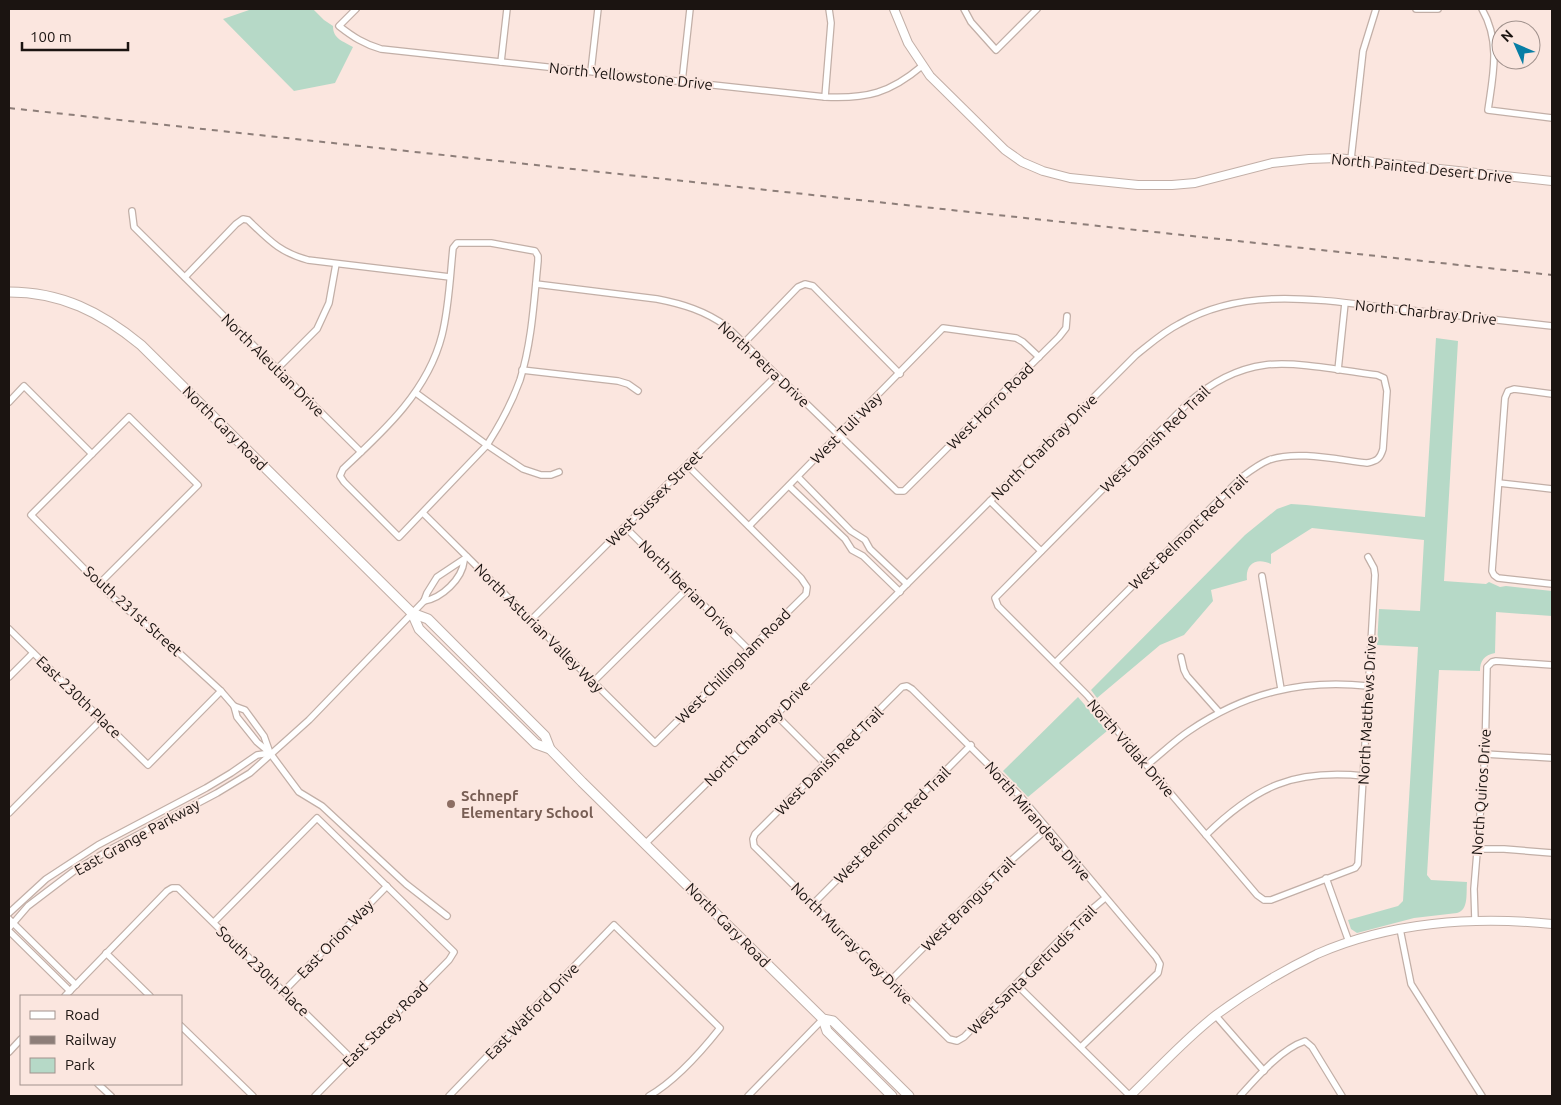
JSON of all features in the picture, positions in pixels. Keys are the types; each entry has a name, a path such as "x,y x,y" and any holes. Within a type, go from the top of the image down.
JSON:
{"main road":[{"name":"North Gary Road","path":"9,292 50,295 98,314 122,330 162,366 412,613 419,629 529,738 536,744 550,749"},
{"name":"North Gary Road","path":"412,613 428,619 545,736 550,749 645,844 823,1019 834,1021 909,1096"},
{"path":"823,1019 827,1031 892,1096"}],"street":[{"name":"North Yellowstone Drive","path":"356,9 339,26 353,38 366,45 381,49 825,97 855,98 873,94 900,83 922,66"},
{"path":"501,62 507,9"},
{"path":"591,71 598,9"},
{"path":"682,82 690,9"},
{"path":"825,97 831,23 829,9"},
{"name":"North Painted Desert Drive","path":"894,9 908,44 922,66 943,89 1005,150 1022,162 1055,175 1138,185 1172,186 1194,183 1272,163 1316,158 1350,159 1552,181"},
{"path":"964,9 971,22 996,50 1037,9"},
{"path":"1350,159 1363,52 1376,9"},
{"path":"1416,9 1438,9"},
{"path":"1482,9 1489,20 1495,58 1488,110 1552,118"},
{"name":"North Aleutian Drive","path":"132,211 134,227 361,452"},
{"path":"185,277 243,219 248,220 272,243 290,255 336,264 450,277"},
{"path":"465,242 535,251 538,256 536,284 528,346 522,370 505,413 487,445 400,537 340,476 343,469 402,410 416,393 436,354 442,336 453,248 457,243 465,242"},
{"path":"277,369 317,329 329,303 336,264"},
{"name":"North Petra Drive","path":"536,284 674,302 712,316 726,326 777,374 893,488 897,491 904,491"},
{"path":"744,343 798,287 805,284 813,286 900,374"},
{"name":"North Charbray Drive","path":"645,844 1136,355 1180,323 1219,307 1279,298 1345,303 1552,326"},
{"path":"1338,370 1345,303"},
{"name":"West Horro Road","path":"904,491 1039,357 1066,328 1067,316"},
{"name":"West Tuli Way","path":"748,526 900,374 943,328 1016,338 1039,357"},
{"name":"West Danish Red Trail","path":"995,598 1186,404 1201,390 1231,374 1265,365 1338,370 1377,375 1384,378 1386,391 1383,450 1381,457 1376,461"},
{"path":"522,370 618,381 628,384 638,391"},
{"name":"West Sussex Street","path":"531,620 777,374"},
{"path":"9,402 24,386 92,454 129,417 198,485 99,584"},
{"path":"1552,394 1514,389 1508,391 1505,398 1492,571 1498,578 1552,584"},
{"path":"416,393 523,469 541,475 551,475 559,472"},
{"name":"South 231st Street","path":"92,454 31,516 111,596 176,650 221,691 234,706 241,723 257,742 270,753 299,792 322,806 340,821 406,884 447,916"},
{"name":"West Belmont Red Trail","path":"1055,663 1242,477 1255,467 1269,460 1299,456 1367,463 1376,461"},
{"path":"687,465 748,526"},
{"path":"798,477 851,531 865,540 870,549 907,584"},
{"path":"1499,483 1552,489"},
{"path":"789,486 845,539 852,550 863,556 900,592"},
{"path":"990,501 1040,551"},
{"name":"North Asturian Valley Way","path":"423,513 466,559 531,620 655,743"},
{"name":"West Chillingham Road","path":"655,743 806,594 807,587 802,578 748,526"},
{"name":"North Iberian Drive","path":"625,527 749,650"},
{"path":"848,545 850,538 857,534"},
{"name":"North Matthews Drive","path":"1326,878 1355,868 1358,864 1375,575 1372,562 1368,557"},
{"path":"424,602 437,577 466,559"},
{"path":"424,602 433,600 449,589 463,570 466,559"},
{"path":"443,574 448,576 452,583"},
{"path":"1262,576 1282,689"},
{"path":"593,682 687,589"},
{"name":"North Vidlak Drive","path":"995,598 998,606 1086,695 1257,895 1264,900 1271,900 1326,878"},
{"name":"East Grange Parkway","path":"10,925 28,906 74,871 110,849 250,773 308,720 424,602"},
{"name":"East 230th Place","path":"9,629 148,765 221,691"},
{"path":"9,677 33,653"},
{"path":"1182,658 1184,670 1188,676 1219,712"},
{"name":"North Quiros Drive","path":"1474,920 1474,889 1485,754 1487,670 1489,664 1496,661 1552,665"},
{"path":"1147,765 1187,732 1219,712 1257,696 1282,689 1318,684 1368,686"},
{"name":"West Danish Red Trail","path":"753,838 902,687 907,686"},
{"name":"North Mirandesa Drive","path":"907,686 912,688 1021,797 1160,964 1158,973 1081,1047"},
{"name":"South 231st Street","path":"234,706 245,710 264,736 270,753"},
{"path":"776,715 825,764"},
{"path":"9,814 102,719"},
{"name":"West Belmont Red Trail","path":"812,905 971,746"},
{"name":"East Grange Parkway","path":"9,912 46,880 98,845 231,774 257,755 270,753"},
{"path":"1485,754 1552,758"},
{"path":"1206,835 1236,808 1257,794 1278,784 1318,774 1339,773 1364,776"},
{"path":"214,922 317,818 387,886"},
{"name":"West Brangus Trail","path":"890,981 1007,864 1048,828"},
{"name":"North Murray Grey Drive","path":"753,838 754,846 812,905 949,1038 958,1041"},
{"path":"1477,849 1552,853"},
{"path":"1326,878 1349,942"},
{"name":"East Stacey Road","path":"314,1096 449,960 454,952 387,886"},
{"name":"East Orion Way","path":"284,991 387,886"},
{"name":"South 230th Place","path":"106,953 167,891 172,888 178,888 351,1058"},
{"name":"West Santa Gertrudis Trail","path":"958,1041 1079,920 1105,898"},
{"path":"1016,984 1130,1096 1194,1034 1216,1016 1249,993 1318,954 1349,942 1400,929 1434,924 1474,920 1502,920 1552,924"},
{"path":"10,925 76,985"},
{"path":"10,925 70,991"},
{"name":"East Watford Drive","path":"450,1096 614,925 720,1028 685,1066 649,1096"},
{"path":"1400,929 1411,984 1482,1096"},
{"path":"66,995 106,953 149,995"},
{"path":"1216,1016 1264,1071"},
{"path":"748,1096 823,1019"},
{"path":"182,1027 253,1096"},
{"path":"9,1052 20,1040"},
{"path":"1240,1096 1264,1071 1294,1045 1305,1041 1312,1047 1342,1096"},
{"path":"99,1085 111,1096"}],"green space":[{"path":"252,9 313,9 333,26 337,37 353,47 335,83 294,91 223,19"},
{"path":"1436,338 1458,341 1444,581 1486,584 1489,582 1500,587 1552,591 1552,616 1496,612 1495,653 1483,659 1480,671 1439,670 1427,875 1431,880 1467,882 1465,905 1457,913 1414,918 1357,933 1351,929 1348,920 1398,906 1403,901 1418,647 1377,645 1379,609 1420,611 1424,540 1312,528 1271,554 1271,564 1261,561 1253,563 1248,569 1247,580 1211,590 1213,601 1184,635 1160,645 1097,698 1091,690 1245,535 1277,509 1291,504 1425,517"},
{"path":"1078,697 1107,731 1028,797 1003,771"}],"railway":[{"path":"9,108 1552,275"}],"place":[{"name":"Schnepf Elementary School","path":"451,804"}]}
